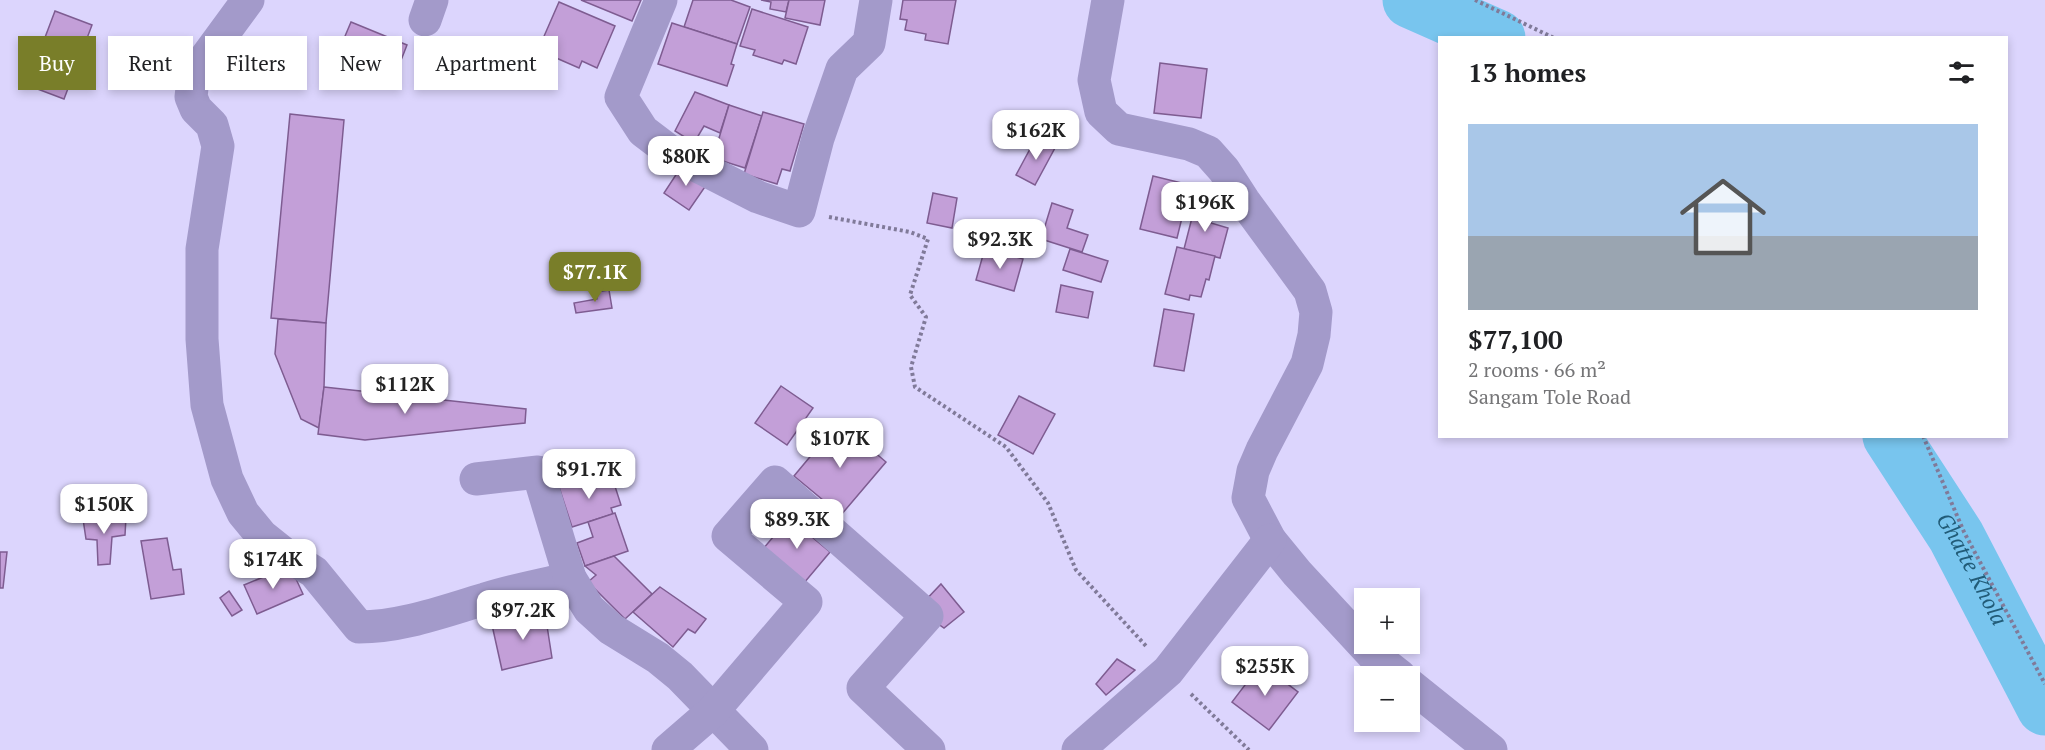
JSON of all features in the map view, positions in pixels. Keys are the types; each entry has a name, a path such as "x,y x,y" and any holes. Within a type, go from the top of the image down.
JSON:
{"street":[{"path":"248,0 204,60 193,79 191,97 196,109 212,125 218,146 202,249 202,339 207,405 227,479 243,513 262,536 314,572 359,627 377,627 404,622 570,578"},
{"path":"661,0 621,98 627,108 643,130 672,153 758,197 799,211 818,138 842,69 868,43 876,0"},
{"path":"1108,0 1094,80 1101,112 1119,129 1189,144 1208,152 1224,170 1310,291 1316,312 1314,335 1307,363 1262,450 1253,471 1248,498 1270,540 1372,654 1387,666"},
{"path":"476,479 538,472 570,578 589,609 680,676 752,750"},
{"path":"668,750 712,711 806,602 728,536 775,482 927,616 863,688 928,750"},
{"path":"1078,750 1168,671 1270,540"},
{"path":"1420,692 1491,750"}],"path":[{"path":"1475,0 1550,36"},
{"path":"799,211 910,232 928,239 910,295 926,317 911,367 915,387 1006,447 1048,502 1077,570 1168,671 1249,750"},
{"path":"1924,438 1964,532 2045,684"}],"building":[{"path":"581,0 641,0 632,21"},
{"path":"693,0 731,0 750,7 737,44 684,27"},
{"path":"761,0 789,0 786,12 770,9 771,2"},
{"path":"789,0 825,0 820,25 785,18"},
{"path":"903,0 956,0 948,44 925,40 926,34 905,30 907,20 900,19"},
{"path":"559,2 615,26 597,68 582,61 579,68 558,59 558,36 544,36"},
{"path":"752,9 808,27 796,64 784,60 782,64 753,55 755,50 740,46"},
{"path":"55,11 92,25 88,36 46,36"},
{"path":"351,22 385,36 345,36"},
{"path":"672,23 737,44 731,64 734,65 727,86 658,64"},
{"path":"402,43 407,45 402,58"},
{"path":"1160,63 1207,69 1201,118 1154,113"},
{"path":"40,90 67,90 64,99"},
{"path":"695,92 729,105 720,133 704,126 694,143 675,131"},
{"path":"729,105 762,116 745,168 713,158"},
{"path":"763,112 804,124 790,171 782,169 777,184 744,174"},
{"path":"290,114 344,120 326,323 271,318"},
{"path":"1037,136 1056,146 1035,185 1016,175"},
{"path":"683,164 709,181 689,210 664,193"},
{"path":"1153,176 1190,185 1177,238 1140,229"},
{"path":"933,193 957,198 952,228 927,223"},
{"path":"1196,202 1215,207 1211,223 1228,228 1220,258 1184,249"},
{"path":"1052,203 1073,210 1067,228 1088,235 1082,252 1041,239"},
{"path":"1177,247 1215,256 1209,280 1206,279 1201,297 1190,295 1189,300 1165,294"},
{"path":"985,248 1023,259 1014,291 976,280"},
{"path":"1070,249 1108,261 1101,282 1063,270"},
{"path":"1061,285 1093,292 1088,318 1056,312"},
{"path":"609,290 612,308 576,313 574,303 597,299 596,292"},
{"path":"1164,309 1194,314 1184,371 1154,366"},
{"path":"278,319 326,323 324,387 319,428 301,419 275,354"},
{"path":"781,386 813,408 787,445 755,423"},
{"path":"324,387 526,409 525,423 365,440 318,434"},
{"path":"1019,396 1055,414 1033,454 998,435"},
{"path":"839,422 886,462 841,515 794,476"},
{"path":"581,477 584,486 612,477 621,505 611,508 613,514 572,527 558,484"},
{"path":"615,513 628,551 585,566 577,543 593,537 588,522"},
{"path":"126,517 125,535 112,537 110,564 98,565 97,540 86,539 83,519"},
{"path":"789,518 830,552 804,583 763,549"},
{"path":"167,538 173,570 181,569 184,594 151,599 141,541"},
{"path":"0,552 7,552 3,588 0,588"},
{"path":"614,556 652,594 625,619 588,582 596,575 585,566"},
{"path":"290,566 303,594 257,614 244,585"},
{"path":"941,584 964,612 944,628 927,616 922,604"},
{"path":"660,587 706,619 695,633 688,629 673,647 633,612"},
{"path":"229,591 242,610 232,616 220,598"},
{"path":"545,613 552,658 502,670 492,625"},
{"path":"1117,659 1135,670 1106,695 1096,684"},
{"path":"1261,664 1298,692 1269,730 1232,702"}],"waterway":[{"name":"Ghatte Khola","path":"1411,0 1492,36"},
{"name":"Ghatte Khola","path":"1892,438 1956,536 2045,707"}]}
